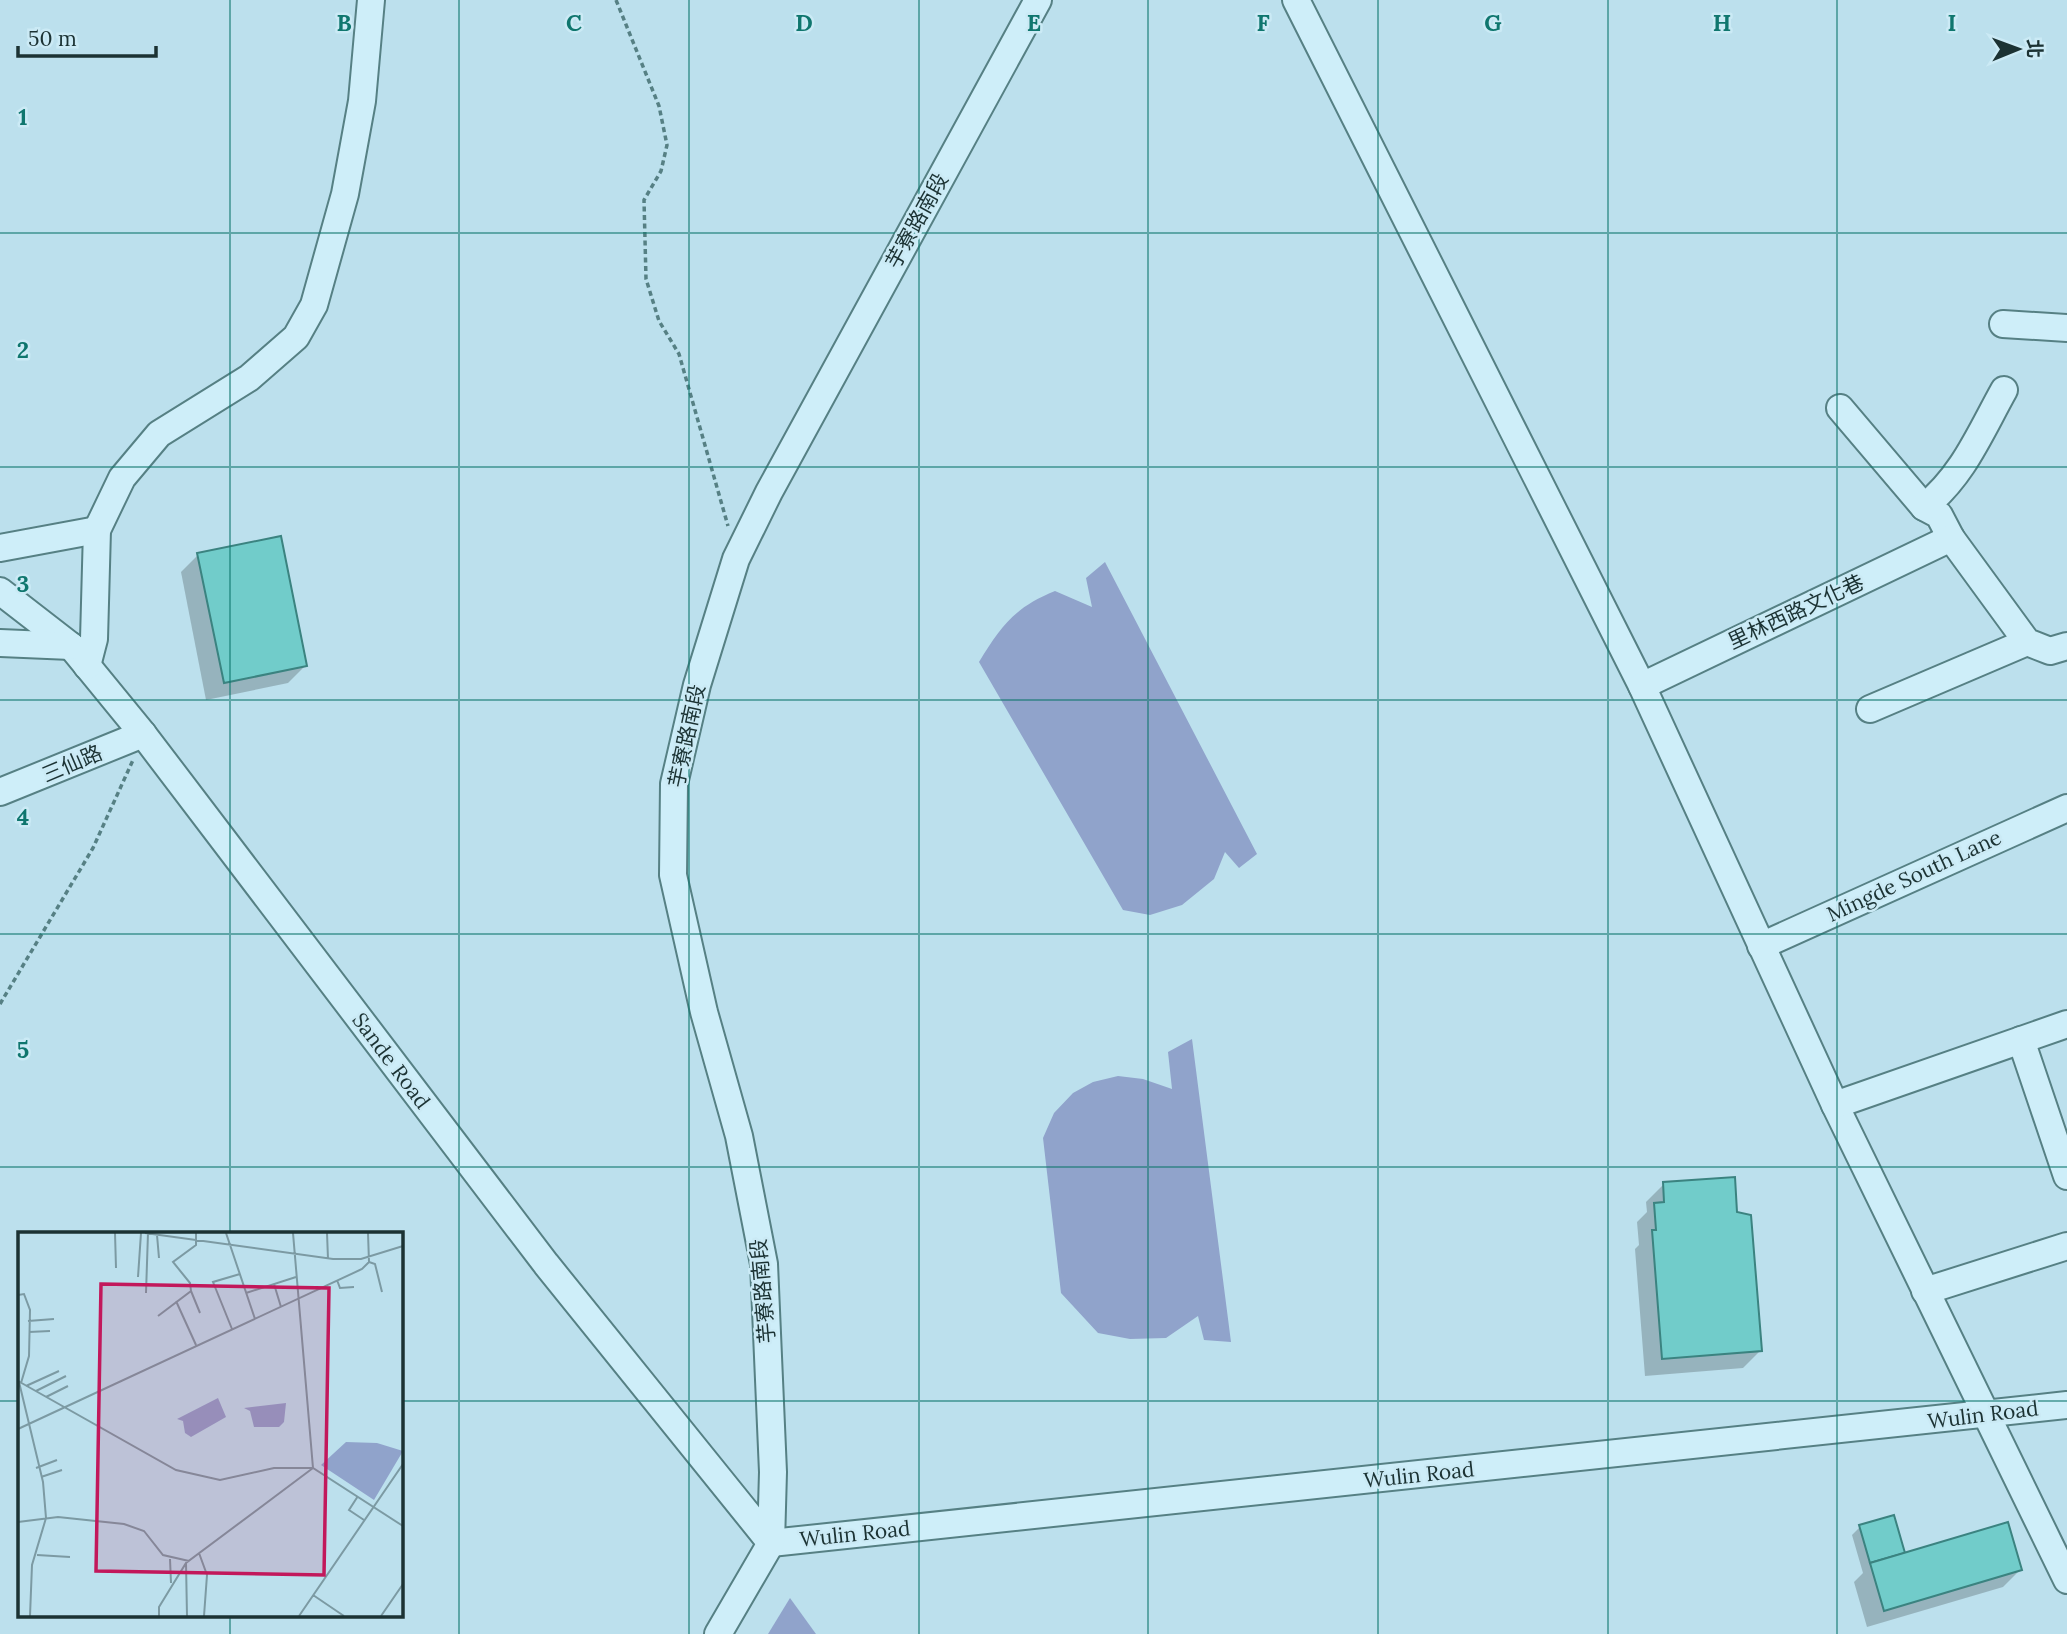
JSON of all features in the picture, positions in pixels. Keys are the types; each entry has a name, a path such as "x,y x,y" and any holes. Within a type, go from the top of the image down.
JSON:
{"street":[{"path":"0,643 79,656 94,639 97,530 122,478 159,434 249,378 296,337 314,305 345,194 362,101 371,0"},
{"name":"芋寮路南段","path":"771,1543 774,1472 764,1264 739,1136 704,1012 673,875 674,784 697,685 736,559 769,492 1038,0"},
{"path":"1296,0 1642,686 1835,1105 2067,1580"},
{"path":"2003,324 2067,328"},
{"path":"1924,507 1947,488 1958,474 2004,390"},
{"path":"1840,408 1924,507 1939,515 1951,538 2027,642 2050,651 2067,646"},
{"path":"0,548 97,530"},
{"name":"里林西路文化巷","path":"1642,686 1951,538"},
{"name":"Sande Road","path":"0,591 79,656 143,734 546,1264 771,1543"},
{"path":"1870,709 2027,642"},
{"name":"三仙路","path":"0,792 143,734"},
{"name":"Mingde South Lane","path":"1761,946 2067,808"},
{"path":"1835,1105 2067,1024"},
{"path":"2021,1040 2067,1176"},
{"path":"1925,1291 2067,1246"},
{"name":"Wulin Road","path":"771,1543 1986,1416 2067,1405"},
{"path":"719,1634 771,1543"}],"path":[{"path":"616,0 659,106 667,145 661,171 644,200 646,279 659,321 679,354 736,559"},
{"path":"0,1004 93,848 143,734"}],"shaded area":[{"path":"1105,562 1257,854 1239,868 1225,852 1214,879 1182,905 1150,915 1123,910 979,662 1010,619 1041,597 1055,591 1092,607 1086,578"},
{"path":"1192,1039 1231,1342 1204,1340 1198,1316 1166,1338 1130,1339 1098,1333 1061,1293 1043,1138 1054,1113 1073,1093 1093,1082 1118,1076 1143,1079 1172,1089 1168,1052"},
{"path":"790,1598 816,1634 768,1634"}],"building":[{"path":"281,536 307,666 224,683 197,553"},
{"path":"1735,1177 1737,1212 1751,1215 1762,1351 1662,1359 1652,1230 1656,1230 1654,1203 1664,1202 1663,1182"},
{"path":"1894,1515 1905,1553 1870,1563 1859,1525"},
{"path":"2008,1522 2022,1570 1884,1611 1870,1563"}]}
